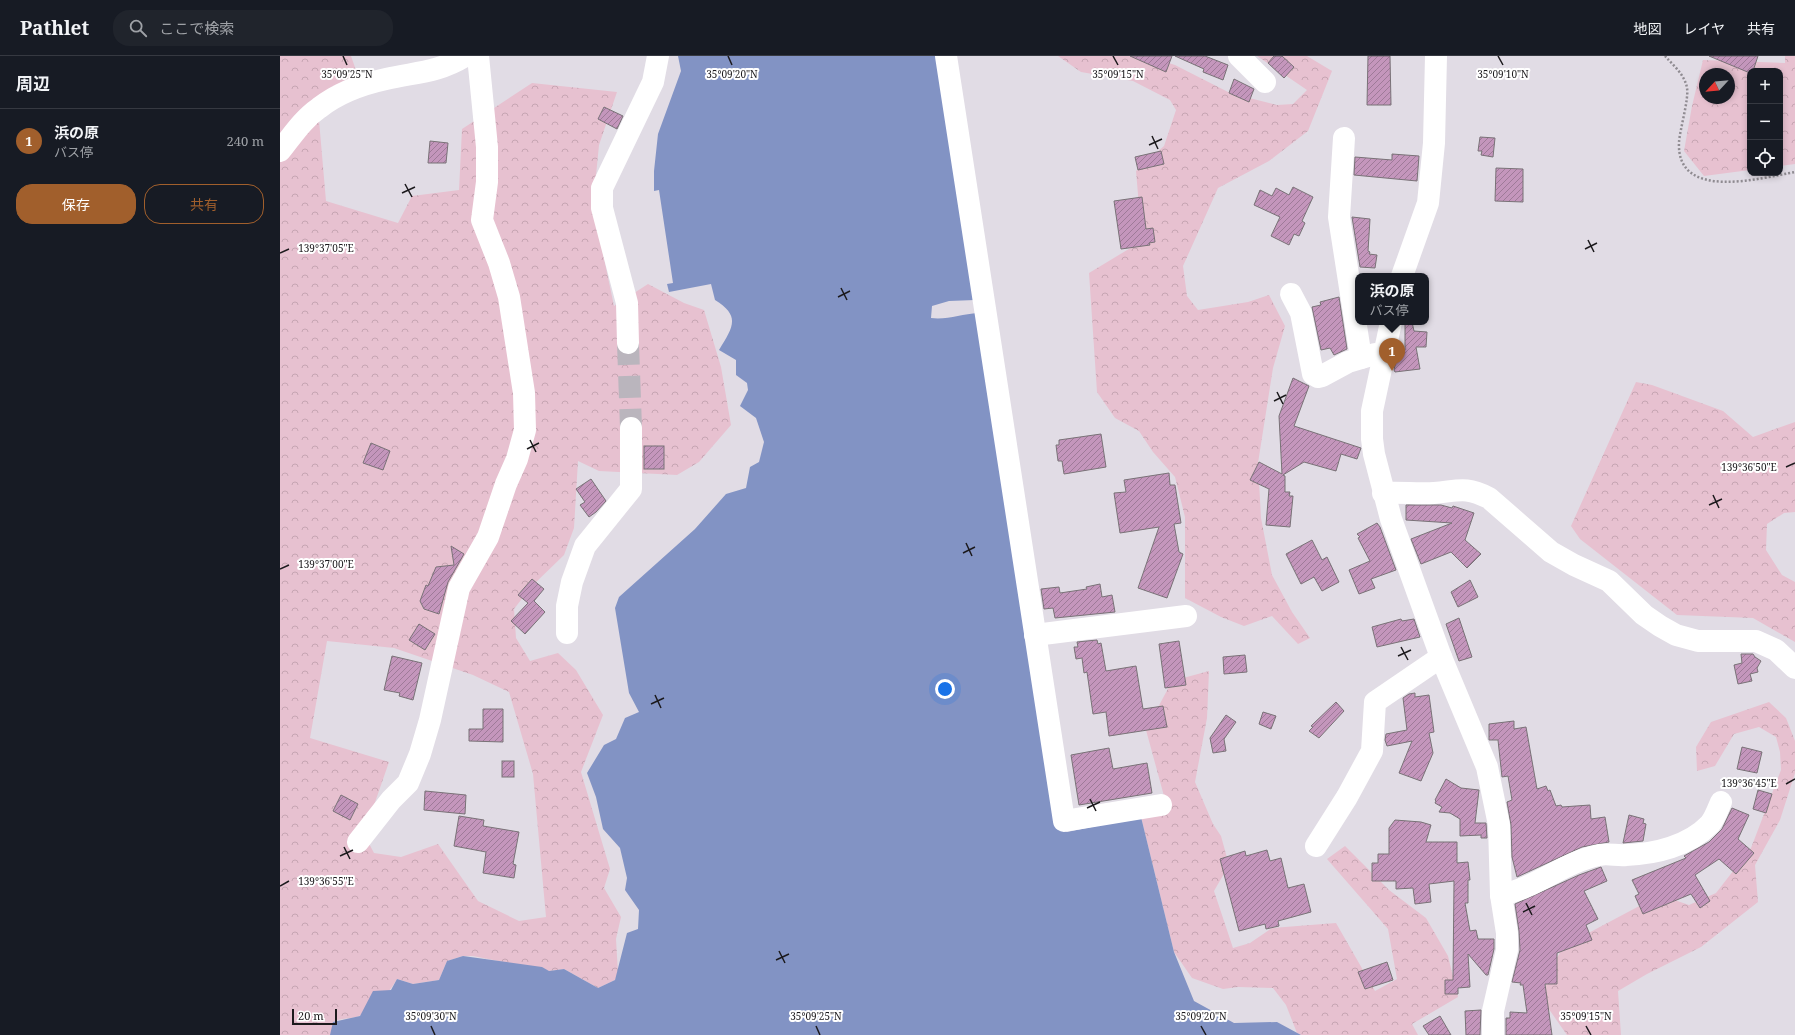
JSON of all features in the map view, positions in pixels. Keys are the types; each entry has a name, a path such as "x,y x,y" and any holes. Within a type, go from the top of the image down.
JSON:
{"street":[{"path":"280,151 297,129 319,108 356,88 386,79 435,70 449,65 465,56"},
{"path":"358,842 381,812 408,782 420,754 430,720 459,588 488,537 506,484 517,459 525,430 524,393 509,297 482,220 487,182 487,147 478,56"},
{"path":"628,343 627,303 602,208 602,188 653,82 658,56"},
{"path":"946,56 1064,821 1161,805"},
{"path":"1239,56 1265,82"},
{"path":"1403,273 1428,203 1434,143 1436,56"},
{"path":"1344,138 1340,217 1355,323"},
{"path":"1291,294 1301,313 1313,374 1318,377 1322,376 1342,365 1360,358 1384,352"},
{"path":"1355,325 1360,358"},
{"path":"1390,325 1373,400 1371,423 1372,439 1383,493 1441,657 1487,767 1499,825 1501,895 1507,934 1507,950 1493,1011 1493,1035"},
{"path":"567,633 567,606 572,582 585,546 631,489 631,428"},
{"path":"1383,493 1433,493 1457,489 1474,491 1489,498 1551,552 1574,565 1609,581 1644,615 1660,626 1676,634 1698,641 1756,641 1776,650 1795,668"},
{"path":"1035,635 1186,616"},
{"path":"1316,846 1347,797 1372,751 1375,702 1441,657"},
{"path":"1501,895 1517,892 1564,867 1600,854 1650,853 1679,844 1703,830 1711,822 1721,802"}],"path":[{"path":"1665,56 1680,72 1688,88 1679,142 1680,155 1688,170 1705,180 1728,182 1795,172"}],"green space":[{"path":"280,56 351,56 357,73 317,97 326,201 398,223 412,196 459,190 462,129 532,83 617,92 599,145 593,206 614,306 648,284 684,303 704,310 721,367 731,425 699,462 677,475 599,471 578,461 574,528 564,555 531,587 514,609 516,638 530,661 558,653 576,670 603,715 581,772 610,869 604,888 621,917 616,939 618,973 615,980 598,988 564,969 549,971 473,956 463,956 447,961 439,980 413,984 397,979 386,994 366,1012 358,1017 333,1022 331,1035 280,1035","holes":["327,641 394,648 473,675 509,692 533,774 546,917 519,921 478,901 438,844 401,857 374,853 364,834 389,762 310,738"]},
{"path":"1058,56 1147,56 1175,65 1230,93 1277,105 1293,104 1307,90 1257,56 1307,56 1332,71 1308,131 1269,161 1218,188 1183,266 1187,296 1198,310 1248,302 1269,295 1285,326 1273,368 1258,463 1261,518 1272,575 1292,612 1310,638 1298,644 1272,616 1244,626 1221,617 1185,598 1185,517 1175,477 1153,452 1139,431 1115,418 1097,392 1089,273 1142,241 1136,171 1164,146 1176,110 1170,100 1133,81 1081,72"},
{"path":"1785,56 1795,56 1795,164 1783,166 1783,68 1747,68 1747,170 1704,176 1684,151 1699,77 1699,104 1735,104 1735,68 1701,68 1703,60 1785,63"},
{"path":"1636,382 1652,385 1723,411 1753,437 1795,422 1795,512 1784,513 1767,524 1766,550 1782,575 1795,582 1795,642 1753,618 1677,615 1580,539 1571,526"},
{"path":"1209,671 1207,718 1195,782 1213,824 1221,836 1229,865 1214,891 1233,948 1250,943 1272,928 1336,923 1375,991 1397,979 1388,929 1327,859 1345,846 1389,890 1426,918 1448,956 1458,997 1412,1024 1418,1035 1301,1035 1297,1033 1286,1005 1273,988 1238,987 1223,989 1192,978 1174,952 1141,817 1164,796 1146,730 1172,681"},
{"path":"1769,702 1786,718 1795,741 1795,773 1780,820 1755,865 1758,902 1701,947 1647,974 1618,991 1621,1035 1567,1035 1546,1005 1546,976 1564,946 1660,895 1689,905 1716,893 1751,848 1781,770 1780,752 1776,737 1759,727 1734,734 1715,766 1697,771 1696,747 1711,722"}],"water":[{"path":"678,56 938,56 975,300 949,301 932,306 931,318 943,318 978,313 1062,830 1067,832 1141,817 1174,952 1194,1001 1234,1023 1277,1022 1301,1035 330,1035 333,1022 360,1016 373,991 391,990 397,979 413,984 439,980 447,961 463,956 542,967 549,971 564,969 598,988 615,980 627,933 638,929 639,910 625,890 627,878 620,848 603,829 596,797 587,773 604,745 616,739 625,718 639,712 629,693 615,608 619,597 695,529 726,494 746,488 750,467 759,462 764,442 756,418 740,406 748,390 747,383 736,375 736,360 719,350 731,328 732,322 729,311 715,300 711,284 669,292 667,284 673,283 659,190 654,191 654,171 658,134 681,71"}],"building":[{"path":"1130,56 1172,56 1166,72"},
{"path":"1175,56 1205,56 1228,65 1223,80 1203,72 1204,69"},
{"path":"1274,56 1282,56 1294,67 1284,78 1268,63"},
{"path":"1368,56 1390,56 1391,105 1367,105"},
{"path":"1709,56 1758,56 1754,68 1747,68 1747,72"},
{"path":"1234,79 1254,89 1249,102 1229,93"},
{"path":"604,107 623,116 617,129 598,119"},
{"path":"1480,137 1495,138 1493,157 1481,155 1482,151 1478,151"},
{"path":"430,141 448,143 446,163 428,163"},
{"path":"1161,151 1164,164 1138,170 1135,157"},
{"path":"1392,154 1419,156 1417,181 1354,175 1355,157 1392,160"},
{"path":"1496,168 1523,169 1523,202 1495,201"},
{"path":"1293,187 1313,197 1302,221 1305,223 1299,236 1294,234 1289,245 1271,236 1280,217 1254,205 1260,190 1272,196 1276,188 1289,195"},
{"path":"1142,197 1146,229 1153,228 1155,242 1149,243 1150,245 1121,249 1114,201"},
{"path":"1352,217 1370,219 1368,251 1370,252 1369,254 1377,255 1375,268 1360,267"},
{"path":"1339,297 1347,349 1334,355 1330,348 1321,350 1312,307 1321,305 1320,302"},
{"path":"1405,325 1413,325 1414,331 1427,332 1426,347 1416,347 1420,369 1395,372 1394,370 1398,351 1405,350"},
{"path":"1293,378 1309,386 1294,426 1361,448 1357,459 1341,454 1336,471 1304,462 1283,475 1285,476 1285,492 1290,492 1289,496 1293,496 1290,527 1266,525 1269,489 1250,480 1259,462 1282,474 1279,416"},
{"path":"1101,434 1106,467 1064,474 1062,461 1058,461 1056,445 1059,445 1059,440"},
{"path":"371,443 390,451 383,470 363,463"},
{"path":"644,446 664,446 664,469 644,469"},
{"path":"1169,473 1170,485 1175,485 1181,523 1174,524 1179,552 1183,554 1167,598 1138,588 1159,527 1120,533 1114,493 1126,492 1124,480"},
{"path":"591,479 606,501 589,517 580,505 585,502 576,489"},
{"path":"1406,505 1441,505 1452,508 1453,506 1474,513 1465,540 1481,554 1467,568 1451,552 1421,564 1411,539 1452,523 1406,520"},
{"path":"1377,523 1380,527 1396,570 1371,579 1375,588 1359,594 1349,570 1370,561 1358,538 1360,537 1357,534"},
{"path":"1312,540 1322,560 1327,557 1339,582 1322,591 1314,577 1301,584 1286,554"},
{"path":"451,546 464,554 448,582 439,614 424,609 420,601 426,585 428,586 436,567 454,565"},
{"path":"532,579 544,589 534,601 545,612 525,634 511,621 528,603 518,595"},
{"path":"1470,580 1478,597 1458,607 1451,592"},
{"path":"1100,584 1102,597 1112,595 1115,612 1055,618 1053,608 1044,609 1041,589 1059,587 1060,593 1087,589 1086,587"},
{"path":"1459,618 1472,657 1459,661 1446,624"},
{"path":"1401,619 1402,621 1414,619 1420,637 1377,647 1372,627"},
{"path":"419,624 435,634 425,650 409,640"},
{"path":"1097,640 1098,644 1101,643 1106,671 1136,666 1143,709 1163,706 1167,727 1109,736 1106,712 1093,714 1087,672 1084,673 1082,658 1076,659 1074,647 1078,647 1077,642"},
{"path":"1179,641 1186,685 1165,688 1159,644"},
{"path":"1741,654 1753,654 1761,661 1757,668 1758,672 1750,674 1752,681 1738,684 1734,665 1742,663"},
{"path":"1245,655 1247,672 1224,674 1223,657"},
{"path":"392,656 422,663 413,700 399,696 400,693 384,690"},
{"path":"1415,693 1415,697 1429,695 1434,732 1429,733 1433,753 1421,781 1399,773 1412,741 1387,746 1385,740 1386,734 1407,730 1403,698 1409,694"},
{"path":"1336,702 1344,711 1319,738 1309,731 1313,727 1311,726"},
{"path":"483,709 503,709 503,742 469,741 469,729 483,729"},
{"path":"1263,712 1276,716 1271,729 1259,724"},
{"path":"1226,715 1236,722 1224,739 1226,751 1213,753 1210,738"},
{"path":"1514,721 1514,729 1526,727 1537,789 1546,786 1548,791 1550,790 1556,806 1590,805 1591,819 1605,817 1609,842 1582,847 1517,877 1512,857 1511,825 1507,802 1512,800 1508,776 1502,777 1498,740 1489,740 1489,724"},
{"path":"1742,747 1762,752 1757,773 1737,769"},
{"path":"1109,748 1113,769 1147,763 1152,793 1079,805 1071,755"},
{"path":"502,761 514,761 514,777 502,777"},
{"path":"1446,779 1461,788 1479,790 1475,823 1486,823 1487,838 1481,838 1481,835 1460,836 1460,819 1450,813 1439,812 1442,807 1435,803 1435,800"},
{"path":"1758,790 1772,794 1766,813 1753,809"},
{"path":"425,791 466,795 465,814 424,810"},
{"path":"341,795 358,804 350,820 333,811"},
{"path":"1732,808 1749,815 1738,839 1754,853 1736,874 1719,859 1695,875 1710,901 1700,908 1691,894 1643,914 1635,896 1639,894 1632,880 1686,858 1684,856 1709,842 1722,829"},
{"path":"1629,815 1644,819 1643,823 1646,824 1643,841 1623,843"},
{"path":"459,816 484,820 483,826 519,832 513,864 516,865 514,878 483,873 486,852 454,846"},
{"path":"1395,820 1421,822 1431,825 1426,842 1457,842 1457,863 1468,862 1470,880 1468,880 1468,903 1465,903 1470,931 1476,930 1478,939 1494,939 1494,949 1488,975 1486,975 1468,954 1470,987 1458,988 1458,994 1445,994 1445,980 1453,980 1454,881 1429,884 1431,902 1415,904 1413,888 1396,889 1396,881 1372,881 1372,863 1378,863 1378,854 1389,854 1389,828"},
{"path":"1267,850 1270,861 1281,858 1288,888 1304,884 1311,912 1278,921 1279,926 1266,929 1265,924 1239,931 1220,859 1245,851 1246,856"},
{"path":"1601,867 1607,881 1584,891 1598,919 1586,925 1592,940 1557,953 1557,984 1545,984 1552,1035 1506,1035 1506,1018 1510,1018 1510,1012 1527,1013 1523,985 1520,985 1521,983 1512,982 1520,950 1515,904 1579,875"},
{"path":"1387,962 1393,980 1365,989 1358,972"},
{"path":"1481,1010 1480,1035 1466,1035 1465,1011"},
{"path":"1440,1016 1451,1035 1429,1035 1423,1026"}],"tunnel":[{"path":"628,343 631,428"}],"place":[{"name":"浜の原","path":"1392,371"}]}
